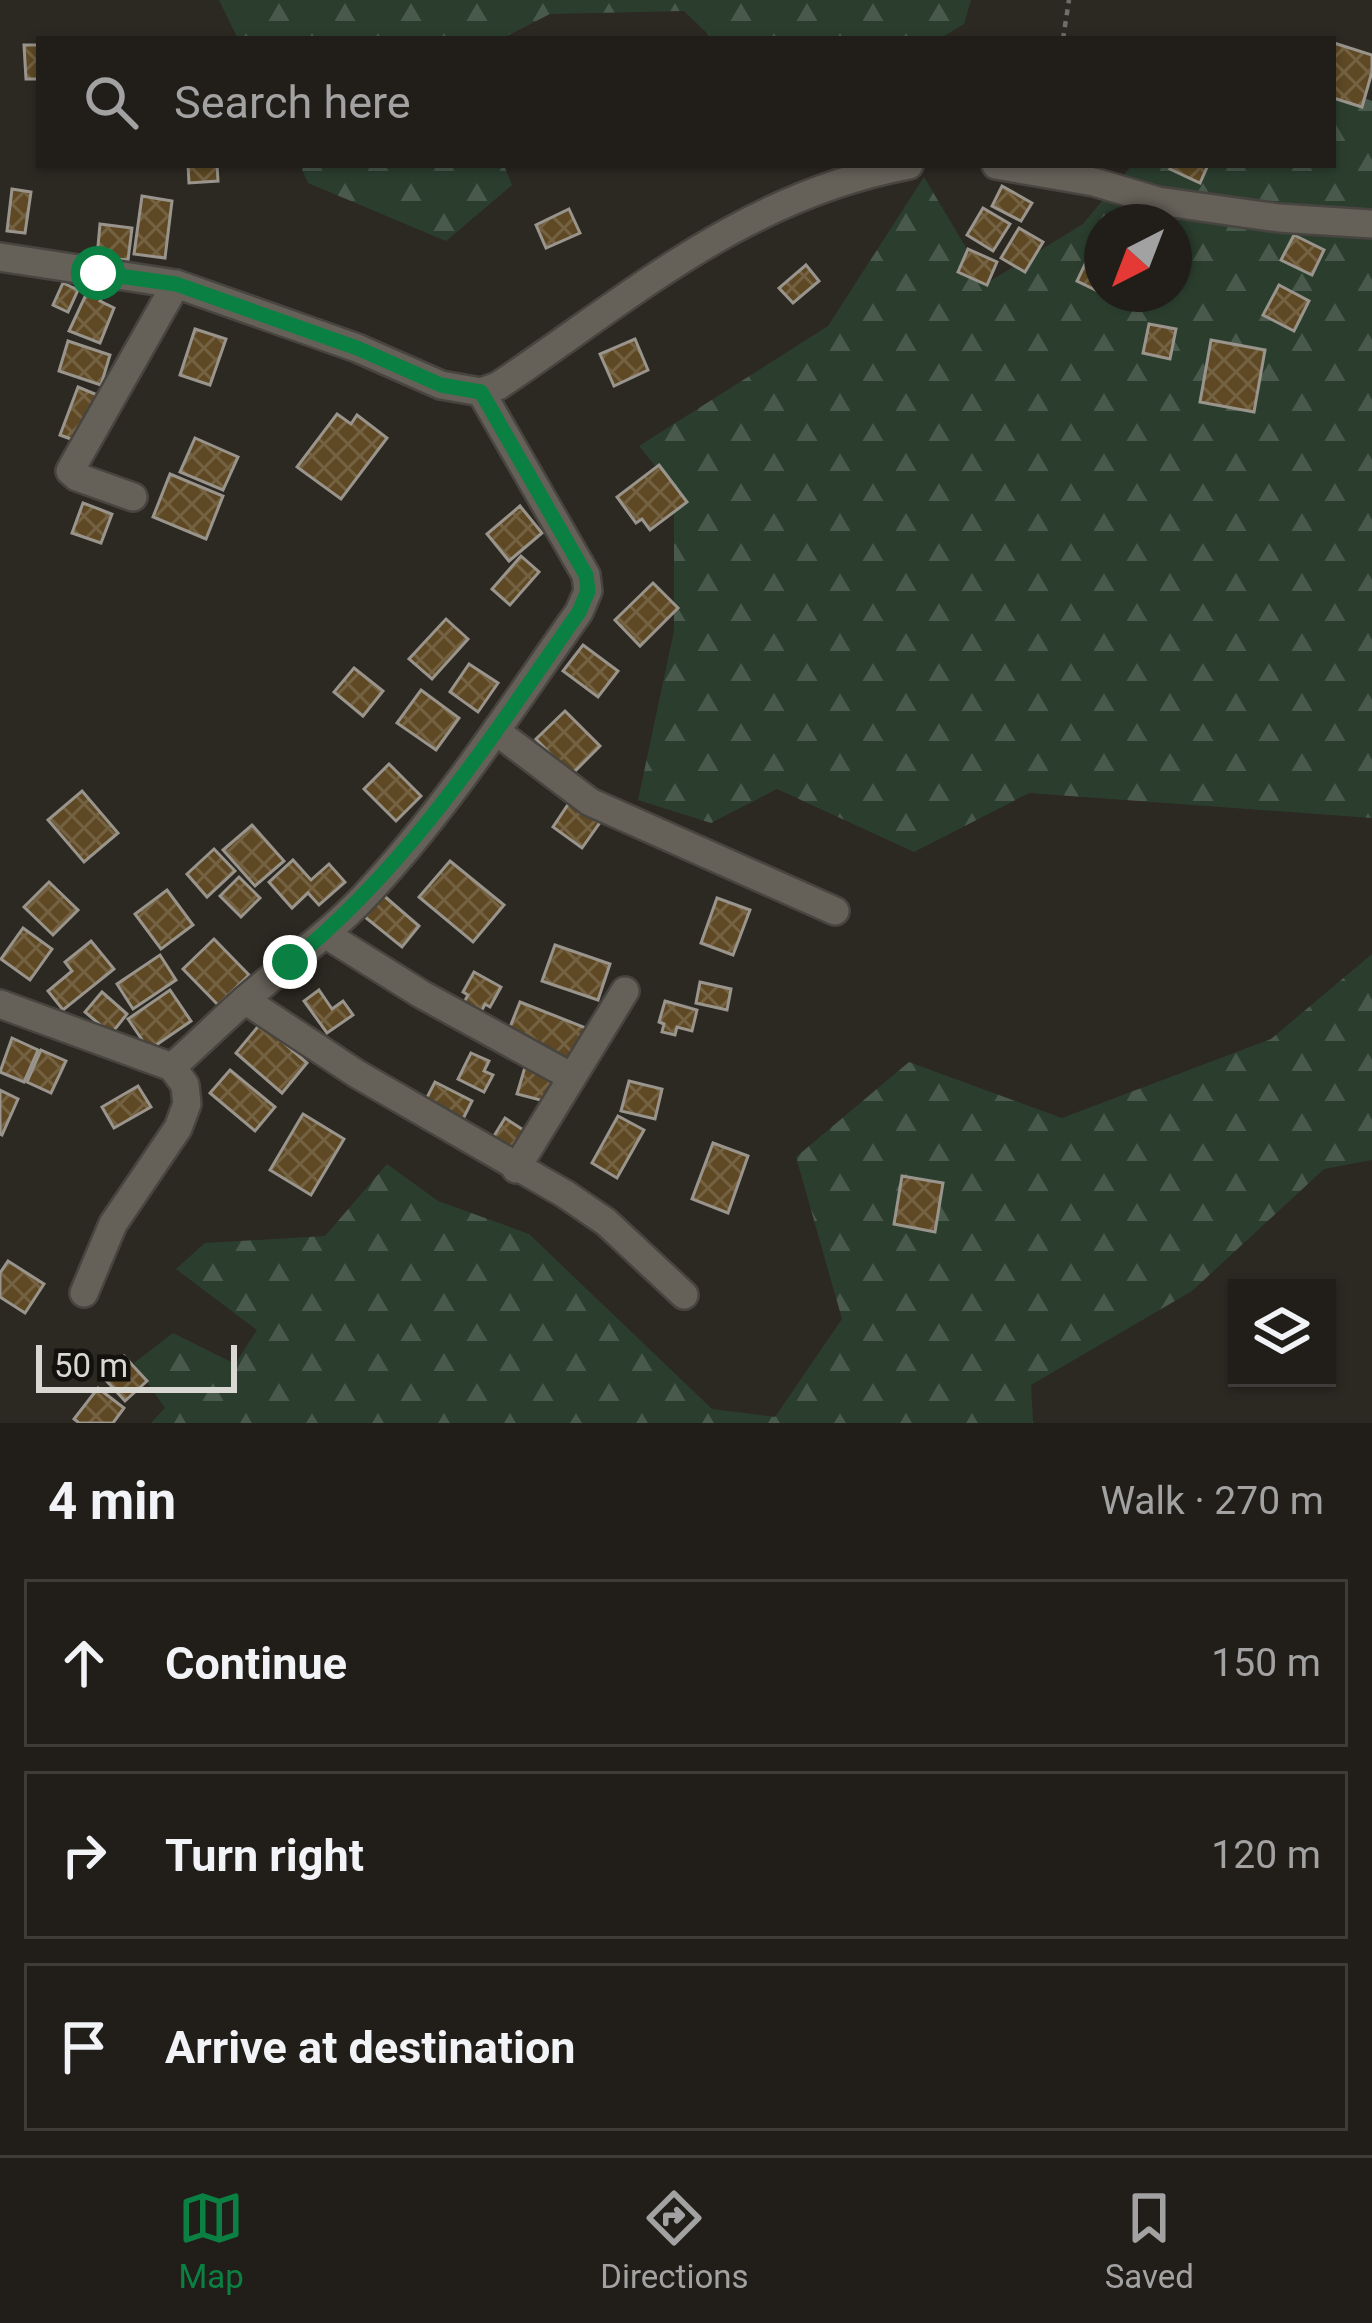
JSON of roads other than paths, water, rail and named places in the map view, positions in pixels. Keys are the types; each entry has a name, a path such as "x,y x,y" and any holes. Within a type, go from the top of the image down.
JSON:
{"street":[{"path":"0,257 176,284 357,348 441,385 481,392 498,386 667,266 733,226 893,168"},
{"path":"1015,168 1076,178 1158,201 1279,218 1372,224"},
{"path":"133,497 70,471 176,284"},
{"path":"172,1067 365,895 496,730 579,612 588,591 586,575 481,392"},
{"path":"496,730 590,802 836,911"},
{"path":"325,934 406,986 572,1077"},
{"path":"516,1169 625,991"},
{"path":"245,1000 357,1074 565,1194 606,1222 684,1295"},
{"path":"0,1004 172,1067 185,1085 187,1104 178,1128 113,1224 84,1293"}]}
